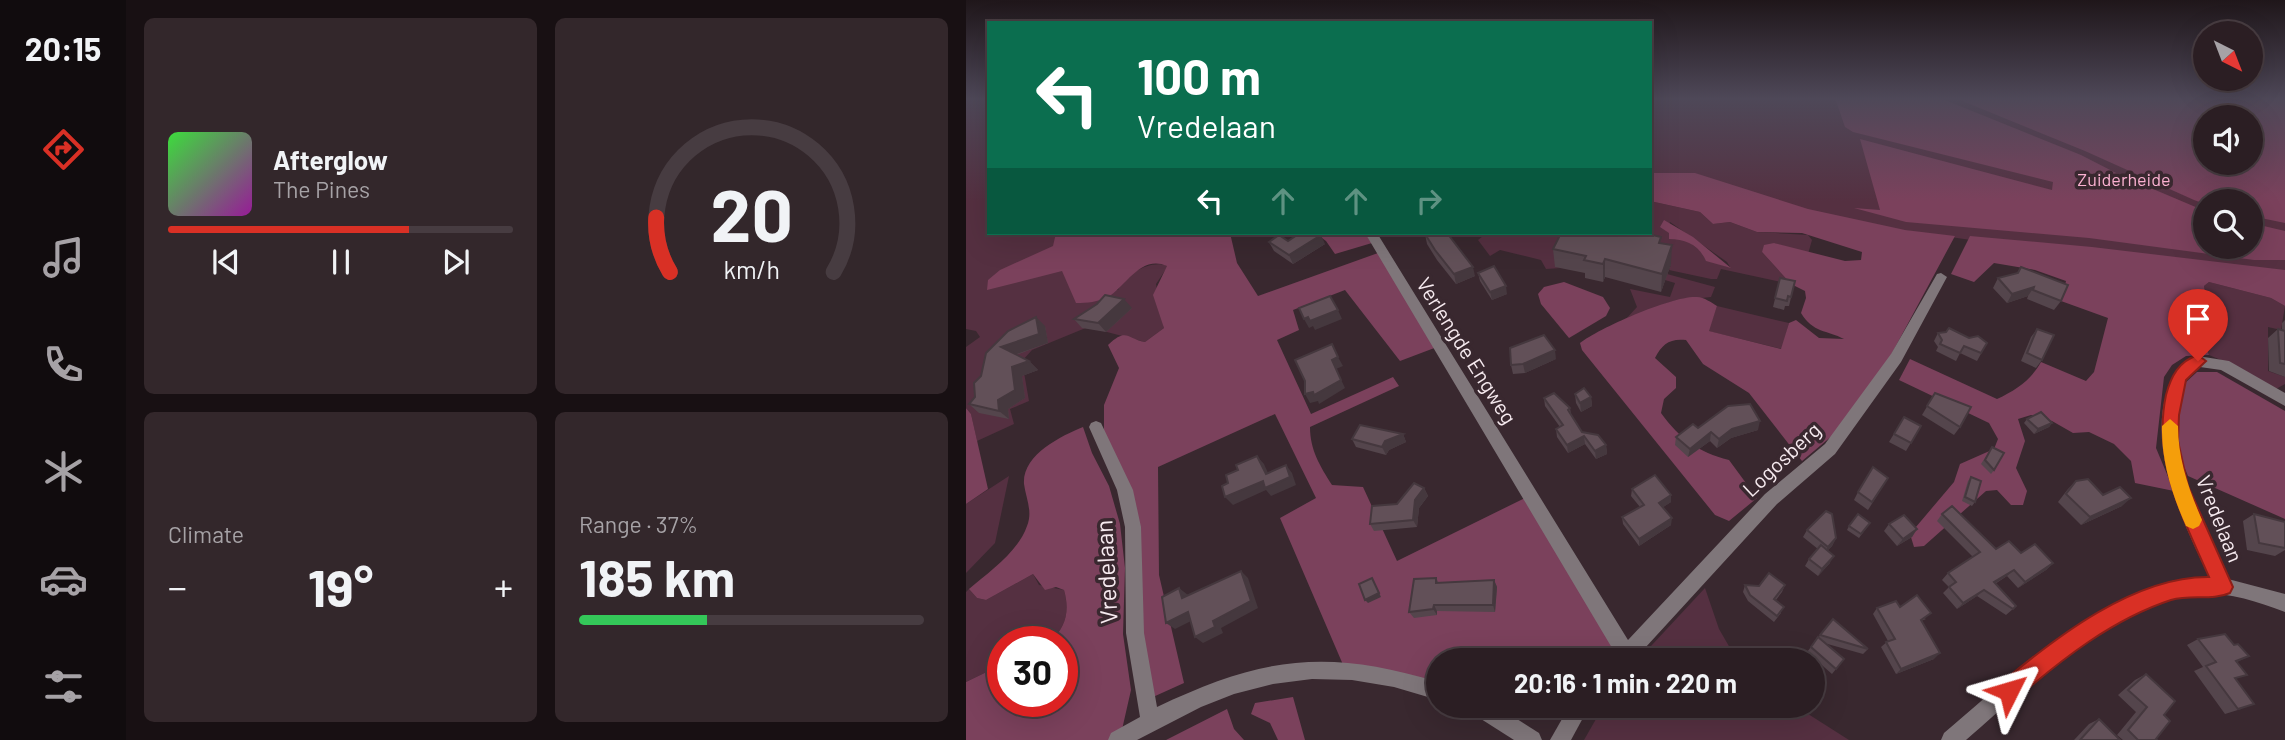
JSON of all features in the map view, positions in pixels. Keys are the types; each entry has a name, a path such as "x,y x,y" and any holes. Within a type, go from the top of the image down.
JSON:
{"street":[{"name":"Verlengde Engweg","path":"1372,235 1525,491"},
{"name":"Logosberg","path":"1632,648 1771,499 1830,449 1896,358 1941,277"},
{"name":"Vredelaan","path":"2223,587 2179,486 2170,441 2170,415 2179,377 2198,361 2224,365 2284,397"},
{"name":"Vredelaan","path":"1096,427 1125,490 1133,527 1135,634 1150,721"},
{"name":"Logosberg","path":"1525,491 1619,648"},
{"name":"Vredelaan","path":"1951,740 2048,658 2091,629 2150,597 2187,586 2223,587 2255,592 2285,603"},
{"path":"1118,740 1210,692 1253,677 1297,669 1339,670 1405,679 1426,687"},
{"path":"1497,718 1532,740"},
{"path":"1560,740 1573,718"}],"green space":[{"path":"966,133 987,133 987,235 1210,235 1062,271 1118,290 1139,269 1161,264 1168,266 1156,284 1164,328 1145,342 1088,327 1032,350 1022,361 1029,401 1010,409 1014,424 977,441 971,414 966,408 966,347 980,337 976,331 966,329"},
{"name":"Zuiderheide","path":"1652,133 2193,133 2193,175 2263,175 2263,133 2285,133 2285,298 2114,261 1652,193"},
{"path":"1855,133 2025,133 2193,206 2193,252 2089,238 1906,222 1854,208 1880,210 1860,139 2052,190 2053,182"},
{"path":"2040,133 2193,133 2193,175 2263,175 2263,133 2285,133 2285,223 2263,218 2263,189 2193,189 2193,200"},
{"path":"1652,173 1695,173 1808,209 1905,230 1955,236 1884,368 1839,430 1802,461 1749,393 1703,364 1686,340 1671,341 1661,349 1655,358 1676,377 1676,388 1664,399 1661,413 1690,443 1729,460 1757,498 1729,521 1715,515 1582,350 1580,343 1637,314 1672,301 1697,297 1717,306 1709,331 1781,349 1789,323 1796,320 1819,338 1844,339 1810,324 1801,313 1806,298 1805,291 1791,284 1762,252 1764,245 1774,243 1845,261 1861,260 1862,252 1802,233 1757,232 1730,222 1713,224 1700,212 1652,201"},
{"path":"1652,201 1700,212 1713,224 1730,222 1757,232 1808,235 1812,240 1808,254 1774,243 1762,252 1791,284 1721,269 1717,279 1711,279 1669,270 1671,264 1546,269 1541,260 1500,250 1490,256 1478,240 1483,236 1652,235","holes":["1670,222 1727,262 1730,267 1712,260 1687,240 1668,232 1666,230"]},
{"path":"1664,220 1693,237 1731,268 1706,261 1700,251 1691,244 1669,239 1669,233 1660,227"},
{"path":"2263,226 2285,231 2285,260 2246,259 2263,259"},
{"path":"1056,235 1230,235 1237,263 1258,296 1378,253 1437,347 1400,361 1345,290 1293,310 1299,330 1277,340 1311,414 1393,377 1399,386 1310,427 1314,450 1332,485 1363,487 1397,561 1529,496 1623,648 1426,648 1426,679 1344,667 1280,518 1316,498 1275,414 1158,467 1159,575 1184,683 1153,697 1140,626 1138,523 1104,441 1104,405 1119,368 1108,345 1123,335 1145,342 1164,328 1153,295 1167,266 1149,264 1134,273 1108,297 1076,303 1062,271 987,290 988,280 1000,270 1053,246"},
{"path":"1318,235 1366,235 1372,243 1335,254"},
{"path":"1970,236 2092,247 2285,270 2285,306 2271,298 2209,282 2204,286 2208,309 2202,334 2209,355 2186,356 2172,365 2164,377 2156,448 2174,491 2135,483 2131,461 2114,444 2089,432 2073,433 2052,421 2031,415 2018,419 2025,441 2016,468 2027,491 2023,505 2011,505 1997,490 1986,491 1924,546 1914,547 1910,534 1954,482 1960,464 1994,449 1998,439 1989,423 1899,380 1910,359 1997,399 2022,384 2041,362 2086,381 2094,372 2108,318 2061,301 2066,281 2035,270 1994,263 1974,282 1951,274"},
{"path":"1667,274 1715,287 1711,297 1673,301 1626,319 1637,307 1630,289 1670,297 1675,283 1665,280"},
{"path":"1564,282 1603,297 1610,308 1606,316 1569,338 1541,304 1538,294 1544,287"},
{"path":"2209,282 2271,298 2285,306 2281,330 2268,327 2268,371 2285,377 2285,384 2276,389 2240,368 2209,355 2202,334 2208,309 2204,286"},
{"path":"1717,306 1789,323 1782,349 1708,331"},
{"path":"2197,372 2217,372 2285,411 2285,519 2188,476 2174,442 2184,384"},
{"path":"966,408 971,414 988,489 966,504"},
{"path":"1083,427 1092,453 1109,486 1120,524 1125,568 1123,634 1131,690 1121,734 1112,740 966,740 966,682 987,672 987,717 1078,717 1078,626 1062,626 1067,605 1064,590 1056,587 1045,590 1033,574 986,600 977,598 969,589 1002,561 1023,535 1029,515 1024,484 1029,464 1044,448"},
{"path":"1009,476 995,543 966,573 966,504"},
{"path":"1033,574 1039,585 1064,590 1067,605 1062,626 987,626 987,672 966,682 966,592 969,589 977,598 986,600"},
{"path":"1705,588 1719,629 1730,648 1649,648"},
{"path":"1293,697 1305,740 1278,740 1270,723 1251,714 1255,703"},
{"path":"1227,709 1234,729 1244,740 1166,740"},
{"path":"1597,718 1814,718 1849,740 1584,740"}],"building":[{"path":"1279,235 1288,241 1297,235 1321,235 1289,255 1269,242"},
{"path":"1426,235 1449,235 1473,267 1454,274"},
{"path":"1560,235 1652,235 1661,237 1659,243 1672,245 1662,274 1605,259 1603,264 1584,260 1586,256 1553,249"},
{"path":"1494,266 1506,286 1490,292 1478,273"},
{"path":"2021,267 2068,285 2061,301 2033,290 2034,287 2012,294 1998,278 2018,273"},
{"path":"1780,278 1795,281 1791,297 1788,296 1787,301 1775,298"},
{"path":"1105,295 1124,299 1098,323 1074,319 1097,304"},
{"path":"1330,296 1338,310 1310,321 1308,317 1304,319 1299,308"},
{"path":"1036,317 1039,334 1001,347 1029,361 1012,367 1015,390 998,400 999,411 969,404 975,397 974,383 981,376 986,353 1008,331"},
{"path":"1949,328 1969,338 1978,336 1987,343 1981,353 1964,346 1960,353 1940,344 1942,340 1938,333 1946,332"},
{"path":"2037,329 2054,335 2042,360 2027,353"},
{"path":"2278,329 2285,331 2285,364 2280,363"},
{"path":"1544,335 1555,350 1523,364 1511,365 1510,348"},
{"path":"1332,344 1338,357 1332,360 1341,380 1314,395 1313,392 1305,394 1305,381 1295,360"},
{"path":"1584,388 1591,397 1580,403 1575,394"},
{"path":"1554,393 1570,408 1568,410 1582,432 1598,435 1606,445 1595,451 1584,436 1567,445 1556,429 1563,425 1544,398"},
{"path":"1935,393 1971,407 1960,427 1927,406"},
{"path":"1750,404 1760,421 1732,429 1719,439 1711,432 1690,449 1676,437 1693,424 1698,428 1728,406"},
{"path":"2041,412 2052,423 2038,429 2027,419"},
{"path":"1904,417 1921,426 1911,443 1894,434"},
{"path":"1360,425 1403,434 1385,441 1382,447 1352,439"},
{"path":"1992,447 2004,453 1994,470 1985,460"},
{"path":"1257,456 1266,474 1286,465 1290,477 1265,488 1263,481 1225,497 1222,486 1228,483 1226,475 1238,470 1236,465"},
{"path":"1873,467 1888,478 1872,502 1858,492"},
{"path":"1655,475 1671,495 1659,503 1672,518 1639,539 1622,517 1644,505 1632,489"},
{"path":"1971,477 1981,481 1975,502 1965,497"},
{"path":"2088,479 2103,495 2120,487 2131,498 2090,517 2066,494 2076,481"},
{"path":"1414,483 1424,488 1415,500 1413,520 1370,524 1372,506 1397,504"},
{"path":"1952,506 1996,549 2009,541 2021,553 2035,544 2053,563 2025,582 2014,570 1994,582 2016,606 2013,609 1984,590 1963,603 1949,587 1956,582 1948,573 1980,552 1942,514"},
{"path":"1826,511 1832,514 1836,538 1828,547 1807,530"},
{"path":"1858,514 1870,523 1861,534 1849,526"},
{"path":"2254,514 2285,522 2285,548 2259,543"},
{"path":"1904,515 1917,529 1903,539 1889,524"},
{"path":"1821,545 1834,556 1822,569 1809,559"},
{"path":"1241,571 1251,601 1213,621 1215,627 1195,637 1188,612 1166,623 1162,597 1179,588 1182,598"},
{"path":"1769,573 1785,585 1774,599 1784,607 1777,616 1750,595 1745,585 1759,586"},
{"path":"1372,578 1379,593 1365,600 1359,584"},
{"path":"1436,578 1436,583 1494,580 1493,605 1434,605 1433,609 1409,612 1414,579"},
{"path":"1917,595 1931,613 1921,620 1940,653 1901,669 1886,642 1895,639 1877,608 1896,601 1900,607"},
{"path":"1833,619 1868,649 1820,635"},
{"path":"2225,634 2249,656 2236,661 2247,675 2235,678 2254,704 2238,709 2206,666 2216,662 2198,639"},
{"path":"1818,637 1844,659 1836,669 1825,659 1825,648 1811,647"},
{"path":"2146,674 2175,701 2164,715 2170,721 2157,740 2138,740 2128,730 2147,707 2128,690"},
{"path":"2099,719 2120,740 2080,740"}],"slow traffic":[{"path":"2170,426 2170,441 2179,486 2193,520"}],"route":[{"path":"2009,691 2048,658 2091,629 2150,597 2187,586 2223,587 2179,486 2170,441 2170,415 2179,377 2198,361"}]}
